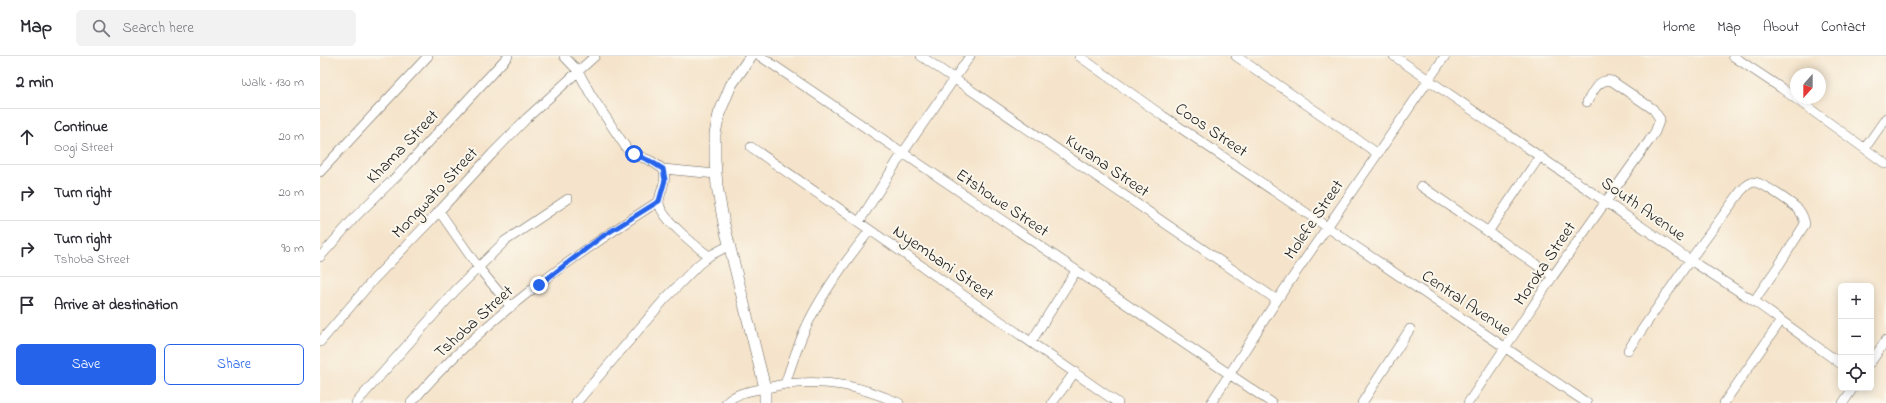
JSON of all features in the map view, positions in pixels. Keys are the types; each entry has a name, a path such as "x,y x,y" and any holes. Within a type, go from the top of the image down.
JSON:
{"street":[{"path":"320,172 428,56"},
{"name":"Khama Street","path":"320,257 356,216 403,170 508,56"},
{"path":"564,56 578,71 591,96 627,149 655,163 663,169 716,174"},
{"name":"Mongwato Street","path":"320,342 374,279 492,154 527,118 595,56"},
{"path":"751,56 731,85 716,123 714,142 720,205 765,388 765,403"},
{"name":"Etshowe Street","path":"760,56 902,154 1272,403"},
{"name":"Kurana Street","path":"922,56 954,80 1277,300"},
{"path":"859,222 902,154 970,56"},
{"name":"Coos Street","path":"1079,56 1163,116 1328,227"},
{"path":"1236,56 1377,153"},
{"name":"South Avenue","path":"1394,56 1690,260 1754,301 1780,322 1838,362"},
{"name":"Molefe Street","path":"1211,403 1277,300 1445,56"},
{"path":"1734,56 1886,164"},
{"name":"Moroka Street","path":"1468,403 1553,276 1655,132 1660,119 1653,109 1617,83 1608,80 1600,83 1587,102"},
{"path":"1865,148 1886,118"},
{"name":"Nyembani Street","path":"751,147 1118,403"},
{"path":"1488,232 1540,156"},
{"path":"663,169 665,180 659,201 661,210 668,219 709,256"},
{"path":"1628,350 1690,260 1741,191 1751,183 1761,184 1797,208 1804,219 1805,224 1783,260 1754,301"},
{"path":"1421,186 1553,276"},
{"path":"356,403 478,267 505,241 568,199"},
{"name":"Tshoba Street","path":"411,403 455,357 511,307 600,238 659,201"},
{"path":"439,211 478,267 511,307"},
{"name":"Central Avenue","path":"1328,227 1587,403"},
{"path":"785,384 809,320 852,254 870,230"},
{"path":"576,403 664,300 698,265 709,256 730,245"},
{"path":"1031,342 1076,271"},
{"path":"1724,403 1780,322"},
{"path":"1362,403 1410,330"},
{"path":"1874,358 1886,340"},
{"path":"1052,403 1075,372"},
{"path":"726,403 738,394 750,390 785,384 830,382 869,391 899,403"},
{"path":"1843,403 1851,391"}],"route":[{"path":"539,285 600,238 659,201 666,176 663,169 660,166 634,154"}]}
